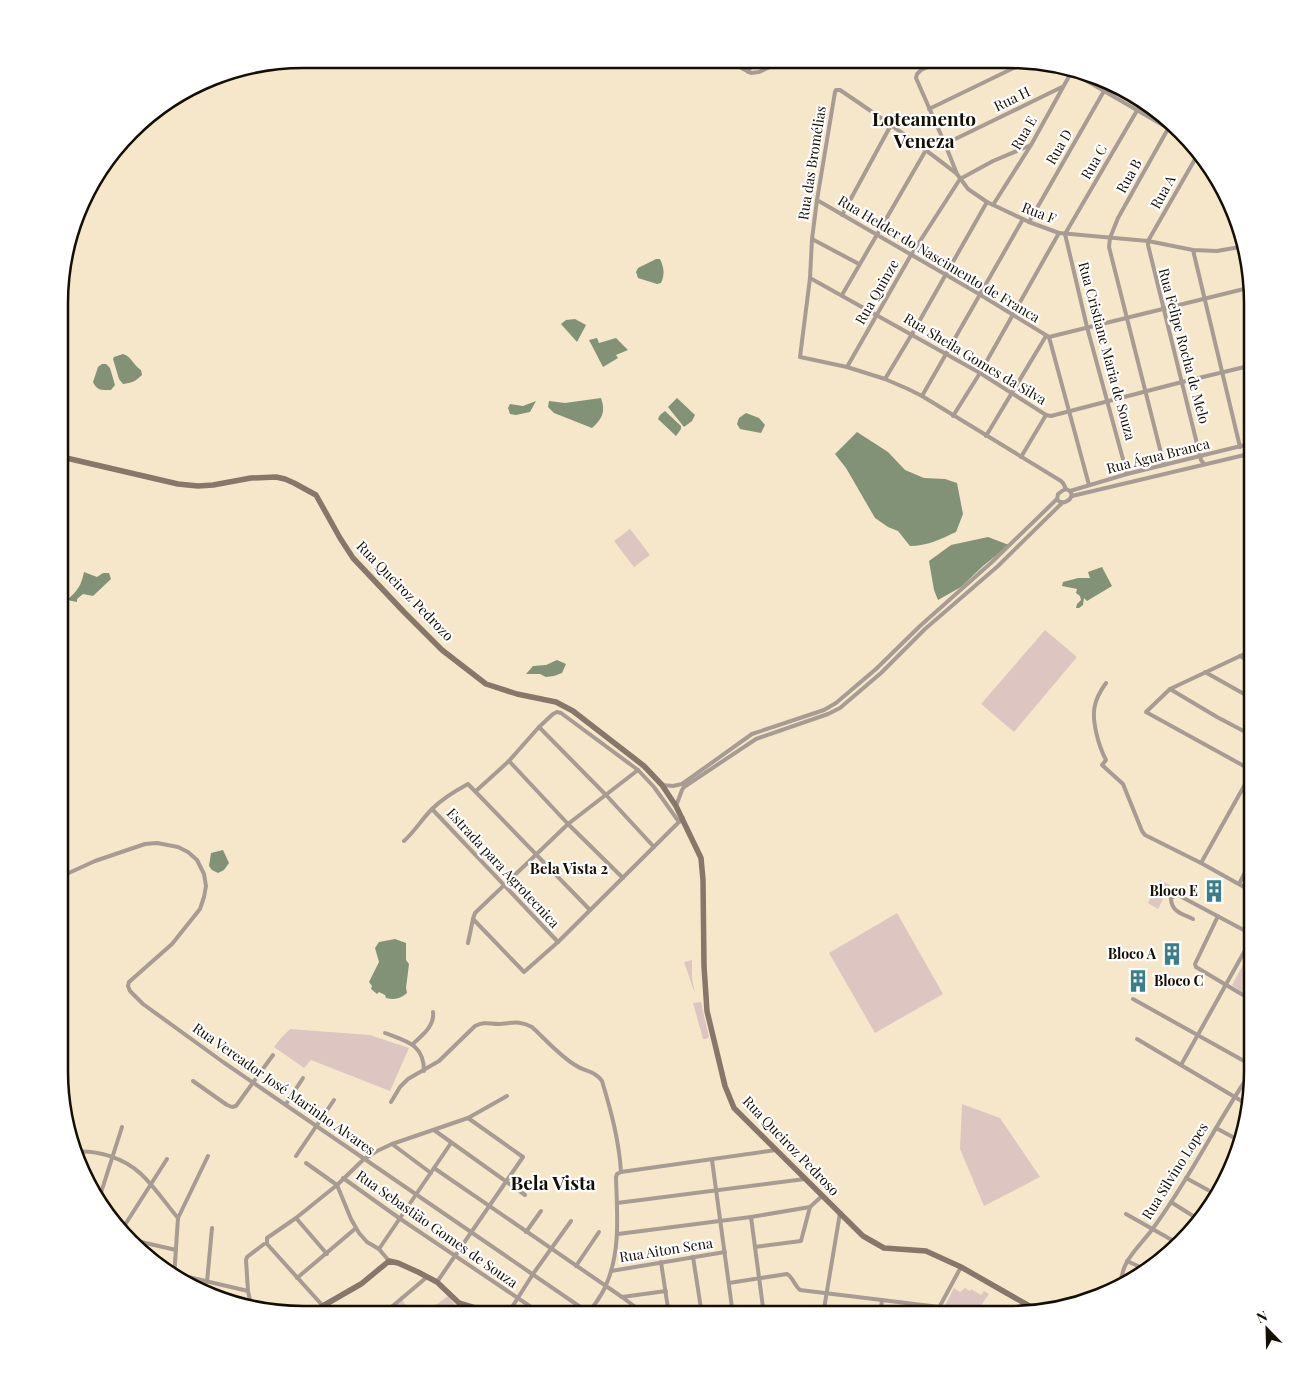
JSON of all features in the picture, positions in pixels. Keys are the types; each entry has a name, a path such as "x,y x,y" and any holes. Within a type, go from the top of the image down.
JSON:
{"street":[{"path":"741,68 752,73 768,68"},
{"path":"748,72 750,68"},
{"name":"Rua F","path":"925,68 916,74 916,78 946,144 956,174 968,189 986,202 1029,222 1059,233 1148,241 1193,250 1218,251 1237,247"},
{"path":"929,109 1014,68"},
{"name":"Rua E","path":"993,205 1031,145 1068,75"},
{"path":"1086,80 1162,125"},
{"name":"Rua H","path":"946,144 1062,87"},
{"name":"Rua D","path":"1029,222 1106,88"},
{"name":"Rua das Bromélias","path":"847,366 800,357 817,200 836,90 840,90 891,125 956,174"},
{"name":"Rua C","path":"1065,234 1139,106"},
{"path":"842,215 891,125"},
{"name":"Rua B","path":"1110,238 1118,218 1169,130"},
{"path":"960,179 993,161 1031,145"},
{"path":"842,295 926,150"},
{"name":"Rua A","path":"1148,241 1195,159"},
{"name":"Rua Quinze","path":"847,366 911,255 960,179"},
{"name":"Rua Helder do Nascimento de Franca","path":"817,200 979,294 1048,337"},
{"path":"885,379 986,202"},
{"path":"922,396 1023,219"},
{"path":"953,416 980,373 1059,233"},
{"name":"Rua Cristiane Maria de Souza","path":"1065,234 1087,327 1127,474"},
{"path":"1110,238 1109,247 1164,465"},
{"path":"812,239 859,264"},
{"name":"Rua Felipe Rocha de Melo","path":"1148,241 1148,252 1201,460 1204,464"},
{"path":"1193,250 1240,447"},
{"name":"Rua Sheila Gomes da Silva","path":"810,278 980,373 1046,415 1051,416 1070,412 1145,391 1244,367"},
{"path":"986,436 1011,392 1048,337 1244,289"},
{"path":"1048,337 1089,485"},
{"path":"847,366 885,379 922,396 1061,481 1072,496"},
{"path":"1021,457 1046,415"},
{"name":"Rua Água Branca","path":"1068,490 1244,446"},
{"path":"676,806 684,787 756,739 820,717 840,708 998,566 1062,502 1068,501 1072,496 1244,455"},
{"name":"Rua Queiroz Pedrozo","path":"68,458 178,484 198,486 213,486 251,478 285,478 316,495 353,558 442,650 486,684 517,694 556,702 573,711 644,766"},
{"path":"662,785 682,784 752,734 824,710 836,703 876,669 920,626 992,562 1057,498 1060,492 1068,490"},
{"path":"1057,498 1059,502 1062,502"},
{"path":"1244,654 1170,689 1146,712 1244,765"},
{"path":"1240,656 1244,658"},
{"path":"1205,672 1244,694"},
{"path":"1106,683 1098,694 1094,706 1095,724 1101,752 1106,760 1102,765 1123,784 1142,832 1244,887"},
{"path":"1170,689 1244,731"},
{"path":"473,919 524,972 558,942 681,820 638,770 561,713 557,712 539,726 509,761 476,791"},
{"path":"539,726 654,847"},
{"path":"509,761 568,824 623,878"},
{"name":"Rua Queiroz Pedroso","path":"644,766 662,785 676,806 681,820 701,858 706,1000 711,1031 725,1086 734,1108 863,1236 883,1248 926,1251 961,1267 1028,1305"},
{"path":"468,942 475,913 568,824 638,770"},
{"path":"404,841 432,809 455,791 468,784 590,910"},
{"path":"1201,863 1244,786"},
{"name":"Estrada para Agrotecnica","path":"432,809 558,942"},
{"name":"Rua Vereador José Marinho Alvares","path":"68,873 95,861 135,847 151,844 166,844 188,852 197,860 204,874 206,886 200,909 172,944 129,982 130,991 151,1010 223,1062 578,1306"},
{"path":"1238,884 1244,873"},
{"path":"1193,919 1173,909 1171,898 1178,895 1244,931"},
{"path":"1218,916 1195,964 1198,969 1244,996"},
{"path":"1181,1066 1244,952"},
{"path":"1133,999 1244,1062"},
{"path":"413,1044 432,1024 434,1012"},
{"path":"391,1102 404,1083 439,1061 475,1026 481,1023 519,1022 526,1024 532,1027 568,1060 598,1075 602,1080 620,1152 622,1172"},
{"path":"385,1033 413,1044 420,1051 424,1061 424,1070"},
{"path":"1137,1039 1242,1101"},
{"path":"193,1081 232,1107 238,1105 273,1055"},
{"path":"286,1104 303,1078"},
{"name":"Rua Silvino Lopes","path":"1121,1278 1123,1269 1152,1230 1186,1178 1244,1081"},
{"path":"389,1261 361,1284 323,1306 266,1241 269,1236 296,1218 337,1185 364,1159 377,1151 468,1118 507,1096"},
{"path":"296,1156 334,1100"},
{"path":"437,1282 523,1157 468,1118"},
{"path":"101,1192 122,1127"},
{"path":"1216,1128 1234,1138"},
{"path":"434,1130 525,1195"},
{"path":"379,1249 452,1143"},
{"path":"392,1144 431,1173"},
{"path":"594,1306 606,1287 618,1234 617,1174 776,1150"},
{"path":"82,1152 98,1153 112,1157 130,1166 141,1174 178,1218"},
{"path":"175,1269 178,1218 208,1156"},
{"path":"125,1225 167,1158"},
{"path":"712,1160 732,1306"},
{"path":"306,1163 337,1185 362,1238 379,1249 389,1261 398,1263 437,1282 459,1303 469,1306"},
{"path":"434,1168 634,1306"},
{"name":"Rua Sebastião Gomes de Souza","path":"343,1178 529,1306"},
{"path":"616,1204 805,1178"},
{"path":"1186,1178 1208,1190"},
{"path":"755,1247 801,1241 810,1207 822,1196"},
{"path":"1170,1202 1194,1217"},
{"path":"618,1234 810,1207"},
{"path":"526,1232 541,1211"},
{"path":"824,1306 840,1213"},
{"path":"1126,1214 1173,1241"},
{"path":"751,1216 763,1306"},
{"path":"296,1218 327,1254"},
{"path":"512,1306 571,1221"},
{"path":"207,1282 212,1228"},
{"path":"297,1278 356,1228"},
{"path":"576,1266 599,1232"},
{"path":"141,1242 176,1250"},
{"path":"250,1300 246,1260 247,1257 264,1244"},
{"name":"Rua Aiton Sena","path":"611,1271 725,1252"},
{"path":"693,1257 701,1306"},
{"path":"1128,1261 1140,1267"},
{"path":"661,1262 668,1306"},
{"path":"940,1306 961,1267"},
{"path":"729,1283 787,1274 791,1276 796,1287 800,1290 931,1306"},
{"path":"393,1306 427,1277"},
{"path":"194,1280 248,1291"},
{"path":"622,1297 666,1291"},
{"path":"881,1306 882,1300"}],"shaded area":[{"path":"656,259 660,259 663,268 661,283 657,284 638,278 636,272 638,268"},
{"path":"575,319 586,325 577,342 561,324 566,320"},
{"path":"597,338 599,343 616,338 628,350 616,355 618,358 603,367 589,340"},
{"path":"123,354 141,370 142,375 134,381 123,384 119,379 113,359"},
{"path":"106,364 110,368 115,385 111,390 102,390 93,382 98,367"},
{"path":"601,398 602,415 592,428 554,413 548,407 549,401 565,403"},
{"path":"677,398 695,415 692,421 684,427 668,407"},
{"path":"536,401 530,412 516,415 510,414 508,408 510,404 523,406"},
{"path":"665,411 681,426 676,436 658,419"},
{"path":"746,413 759,418 765,425 761,433 740,429 737,424 739,418"},
{"path":"857,432 888,452 905,470 924,478 945,479 957,483 963,514 956,532 939,540 910,546 898,531 875,518 846,468 835,454"},
{"path":"630,529 650,555 634,567 614,541"},
{"path":"988,537 1009,545 961,587 938,600 934,590 929,561 951,545"},
{"path":"1102,567 1112,586 1087,601 1084,598 1083,605 1076,608 1081,600 1080,596 1076,593 1077,589 1062,586 1063,582 1078,578 1090,578 1088,572"},
{"path":"84,572 97,577 103,573 109,573 111,579 93,596 83,594 77,599 77,602 68,600 82,581"},
{"path":"1045,630 1077,657 1014,732 981,704"},
{"path":"557,660 566,664 562,673 546,677 540,674 526,674 533,666 546,665"},
{"path":"223,850 229,863 224,870 218,873 209,866 211,853"},
{"path":"1160,880 1170,885 1158,909 1148,903"},
{"path":"897,913 943,994 875,1033 829,953"},
{"path":"395,939 406,943 406,960 409,964 407,993 400,998 392,999 386,998 385,995 379,992 377,994 371,989 372,986 369,982 379,962 375,948 379,942"},
{"path":"692,960 692,978 695,994 684,962"},
{"path":"1243,965 1244,965 1243,993 1232,985"},
{"path":"701,1002 709,1037 706,1039 703,1039 693,1003"},
{"path":"290,1029 370,1035 409,1048 390,1091 311,1060 304,1068 274,1047"},
{"path":"962,1104 1000,1118 1040,1177 984,1206 960,1149"},
{"path":"954,1288 960,1292 965,1288 981,1295 984,1291 989,1294 980,1306 945,1306"},
{"path":"448,1296 456,1306 434,1306"},
{"path":"402,1300 406,1306 395,1306"}],"place":[{"name":"Bloco E","path":"1214,891"},
{"name":"Bloco A","path":"1172,954"},
{"name":"Bloco C","path":"1138,981"}],"district":[{"name":"Loteamento Veneza","path":"924,130"},
{"name":"Bela Vista 2","path":"569,869"},
{"name":"Bela Vista","path":"553,1183"}]}
